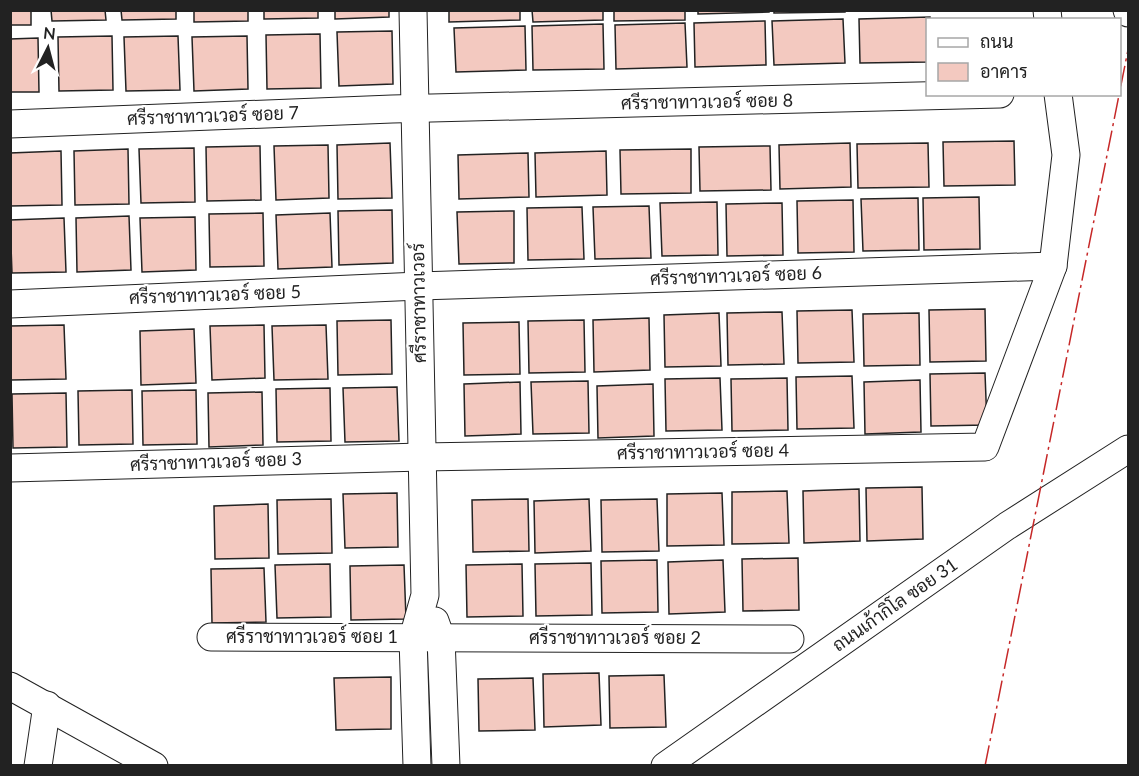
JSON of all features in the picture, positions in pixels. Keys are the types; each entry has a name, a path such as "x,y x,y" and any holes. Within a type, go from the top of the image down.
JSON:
{"street":[{"name":"ศรีราชาทาวเวอร์","path":"413,10 425,595 413,638 417,765"},
{"name":"ศรีราชาทาวเวอร์ ซอย 8","path":"415,108 926,96"},
{"path":"1053,266 1066,155 1059,96"},
{"name":"ศรีราชาทาวเวอร์ ซอย 7","path":"10,124 415,108"},
{"name":"ศรีราชาทาวเวอร์ ซอย 6","path":"418,286 1053,266"},
{"name":"ศรีราชาทาวเวอร์ ซอย 4","path":"422,457 985,447 1053,266"},
{"name":"ศรีราชาทาวเวอร์ ซอย 5","path":"10,304 418,286"},
{"name":"ถนนเก้ากิโล ซอย 31","path":"665,765 1007,526 1128,449"},
{"name":"ศรีราชาทาวเวอร์ ซอย 3","path":"10,468 422,457"},
{"name":"ศรีราชาทาวเวอร์","path":"425,595 441,638 446,765"},
{"name":"ศรีราชาทาวเวอร์ ซอย 1","path":"211,637 441,638"},
{"name":"ศรีราชาทาวเวอร์ ซอย 2","path":"441,638 790,639"},
{"path":"10,686 154,765"},
{"path":"38,765 47,705"}],"building":[{"path":"10,10 31,10 31,25 10,25"},
{"path":"51,10 105,10 106,20 52,21"},
{"path":"121,10 176,10 176,19 122,20"},
{"path":"194,10 248,10 248,21 194,22"},
{"path":"264,10 318,10 318,18 264,19"},
{"path":"335,10 389,10 389,17 335,19"},
{"path":"449,10 520,10 520,20 449,22"},
{"path":"532,10 603,10 603,20 533,22"},
{"path":"614,10 685,10 685,20 614,21"},
{"path":"698,10 769,10 769,12 698,14"},
{"path":"774,10 845,10 845,12 774,13"},
{"path":"930,17 926,18 926,62 860,63 859,19"},
{"path":"843,19 845,63 774,65 772,21"},
{"path":"765,21 766,65 695,67 694,23"},
{"path":"685,23 687,67 616,69 615,25"},
{"path":"603,24 604,69 533,70 532,26"},
{"path":"525,26 526,70 456,72 454,28"},
{"path":"392,31 393,84 339,86 337,32"},
{"path":"320,34 321,88 267,89 266,35"},
{"path":"112,36 113,90 59,91 58,37"},
{"path":"178,36 180,90 126,91 124,37"},
{"path":"247,36 248,89 194,91 192,37"},
{"path":"38,38 39,92 10,92 10,39"},
{"path":"1014,141 1015,185 944,186 943,142"},
{"path":"390,143 392,198 338,199 337,145"},
{"path":"850,143 851,187 780,189 779,145"},
{"path":"928,143 929,187 858,188 857,144"},
{"path":"328,145 329,198 276,200 274,146"},
{"path":"260,146 261,200 207,201 206,147"},
{"path":"770,146 771,190 700,191 699,147"},
{"path":"194,148 195,202 141,203 139,149"},
{"path":"128,149 129,204 75,205 74,151"},
{"path":"691,149 691,193 621,194 620,150"},
{"path":"61,151 62,205 10,206 10,153"},
{"path":"606,151 607,195 536,197 535,153"},
{"path":"528,153 529,197 459,199 458,155"},
{"path":"979,197 980,249 924,250 923,198"},
{"path":"918,198 919,250 863,251 861,199"},
{"path":"853,200 854,252 798,253 797,201"},
{"path":"717,202 718,255 662,256 660,203"},
{"path":"782,203 783,255 727,256 726,204"},
{"path":"649,206 651,258 595,259 593,207"},
{"path":"582,207 584,259 528,260 527,208"},
{"path":"392,210 393,263 339,265 338,211"},
{"path":"514,211 514,263 459,264 457,212"},
{"path":"263,213 264,266 210,267 209,214"},
{"path":"330,213 332,267 278,269 276,215"},
{"path":"129,216 131,270 77,272 76,218"},
{"path":"195,217 196,270 142,272 140,218"},
{"path":"64,218 66,272 12,273 10,220"},
{"path":"985,309 986,361 930,362 929,310"},
{"path":"852,310 854,362 798,363 797,311"},
{"path":"782,312 784,364 728,365 727,313"},
{"path":"719,313 721,366 665,367 664,315"},
{"path":"919,313 920,365 864,366 863,314"},
{"path":"649,318 650,370 594,372 593,320"},
{"path":"391,320 392,374 338,375 337,321"},
{"path":"584,320 585,372 529,373 528,321"},
{"path":"519,322 520,374 464,375 463,323"},
{"path":"64,325 66,379 11,380 10,326"},
{"path":"264,325 265,378 212,380 210,326"},
{"path":"326,325 328,379 274,380 272,326"},
{"path":"194,329 196,383 141,385 140,331"},
{"path":"985,373 987,425 931,426 930,374"},
{"path":"852,376 854,428 797,429 796,377"},
{"path":"720,378 722,430 666,431 665,379"},
{"path":"787,378 788,430 732,431 731,379"},
{"path":"920,380 921,432 865,434 864,382"},
{"path":"588,381 589,433 533,434 531,382"},
{"path":"520,382 521,434 465,436 464,384"},
{"path":"653,384 654,436 598,438 597,386"},
{"path":"397,387 399,441 345,442 343,388"},
{"path":"330,388 331,441 277,442 276,389"},
{"path":"132,390 133,444 79,445 78,391"},
{"path":"196,390 197,444 143,445 142,391"},
{"path":"262,392 263,445 209,447 208,393"},
{"path":"66,393 67,447 13,448 12,394"},
{"path":"922,487 923,539 867,541 866,488"},
{"path":"859,489 860,541 804,543 803,491"},
{"path":"787,491 789,543 732,544 732,492"},
{"path":"397,493 398,547 345,548 343,494"},
{"path":"722,493 724,545 667,546 667,494"},
{"path":"331,499 332,553 278,554 277,500"},
{"path":"528,499 529,551 473,552 472,500"},
{"path":"589,499 591,551 535,553 534,501"},
{"path":"657,499 659,551 602,552 601,500"},
{"path":"268,504 269,558 215,559 214,506"},
{"path":"798,558 799,610 743,611 742,559"},
{"path":"657,560 658,612 602,613 601,561"},
{"path":"723,560 725,612 669,614 668,562"},
{"path":"591,563 592,615 536,616 535,564"},
{"path":"330,564 331,617 277,618 275,565"},
{"path":"522,564 523,616 467,617 466,565"},
{"path":"404,565 406,619 351,620 350,566"},
{"path":"264,568 266,622 212,623 211,569"},
{"path":"599,673 601,725 544,727 543,674"},
{"path":"664,675 666,727 610,728 609,676"},
{"path":"391,677 391,729 336,730 334,678"},
{"path":"533,678 535,730 479,731 478,679"}],"power":[{"path":"1121,85 1128,50"},
{"path":"985,766 1119,96"}]}
